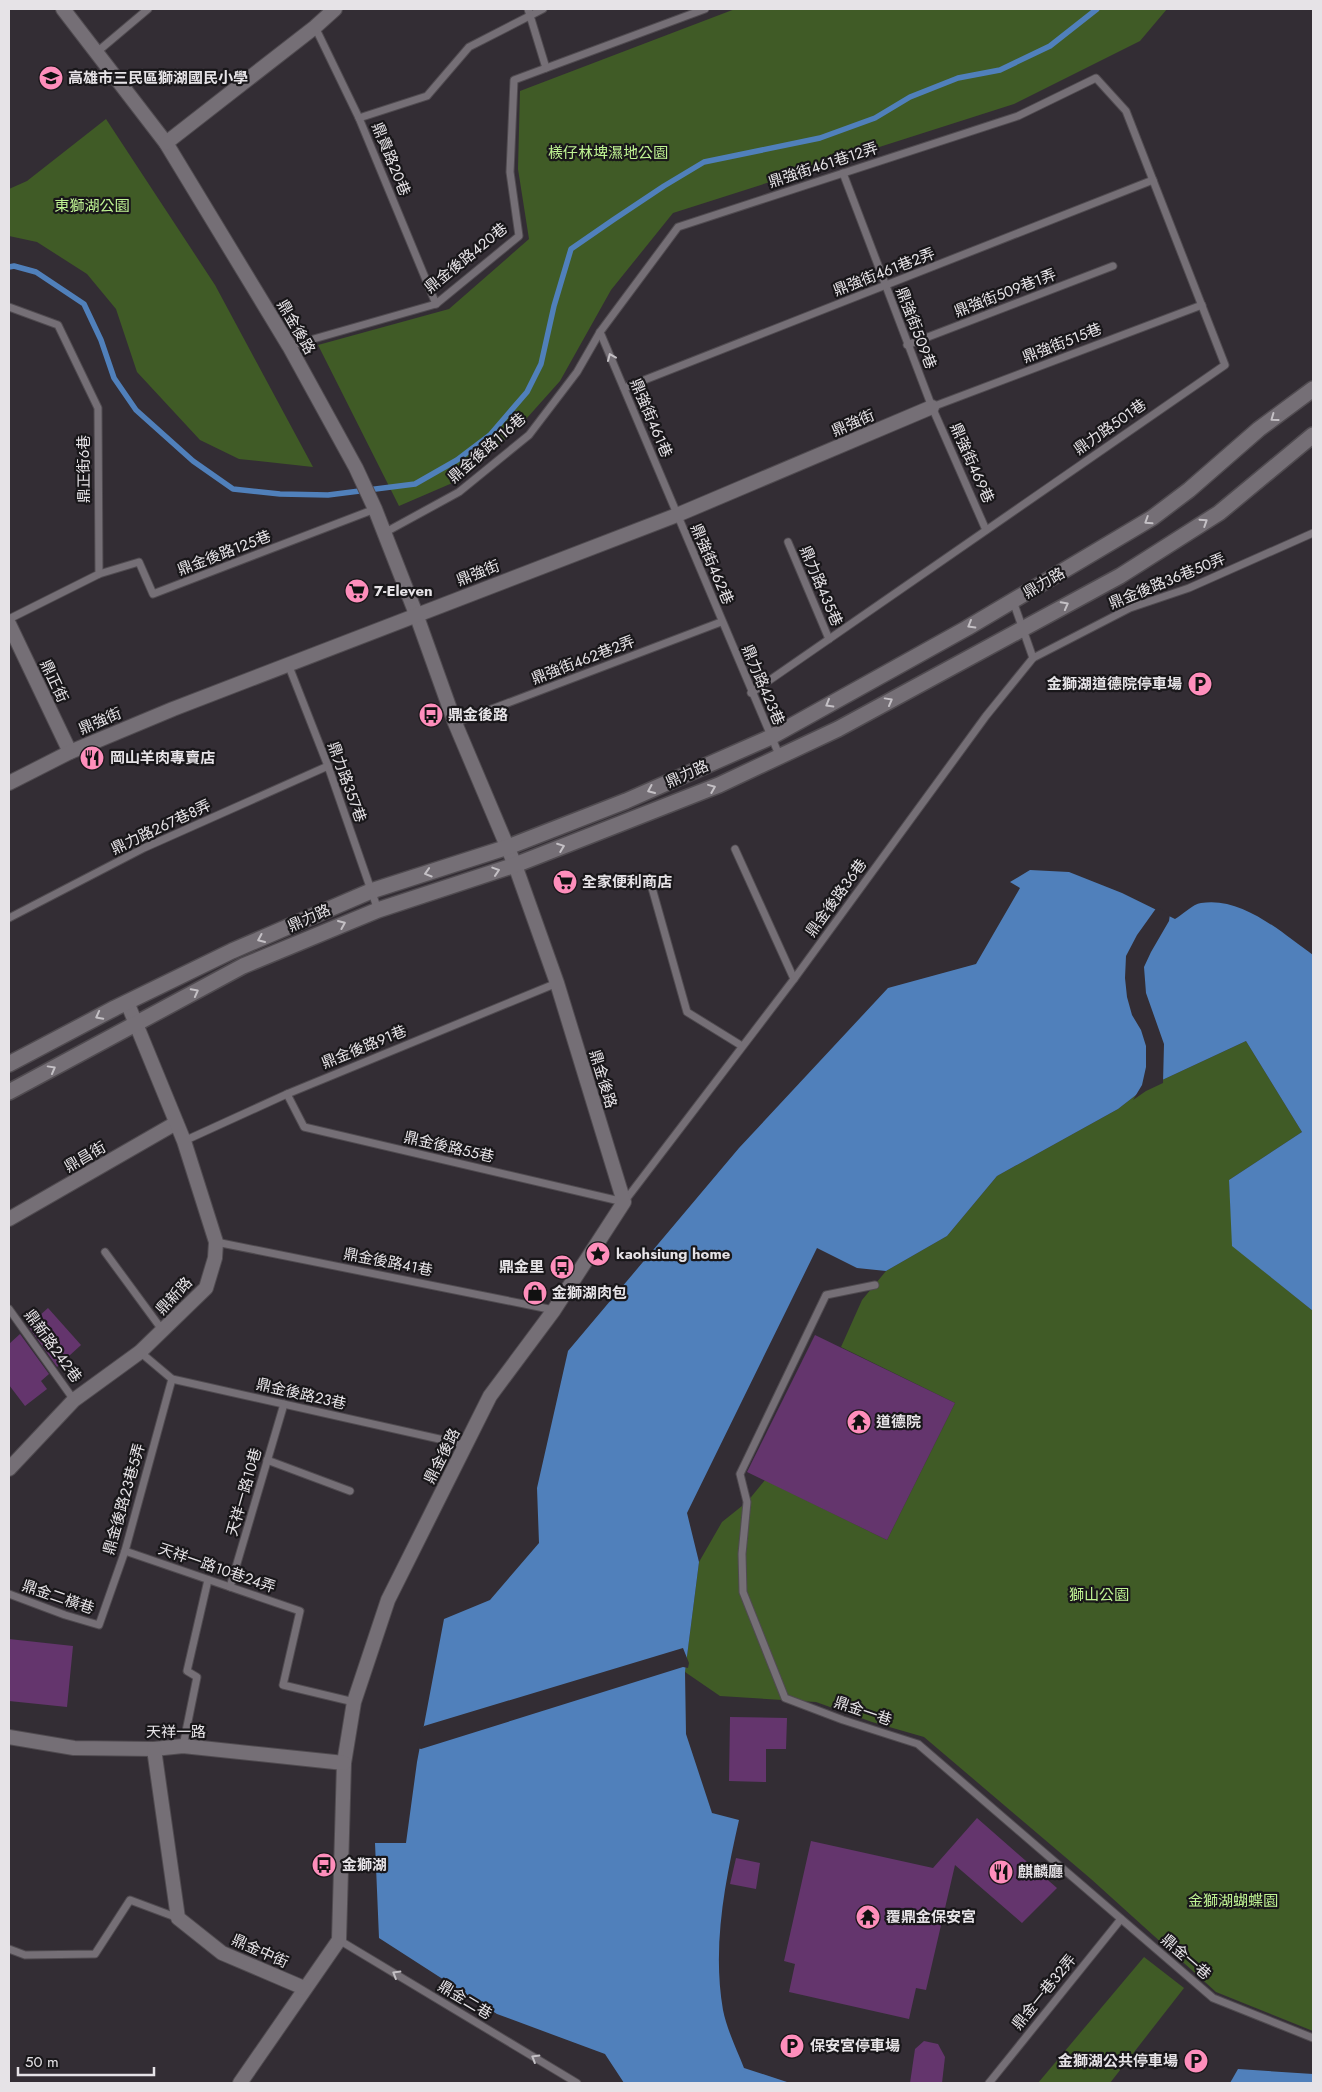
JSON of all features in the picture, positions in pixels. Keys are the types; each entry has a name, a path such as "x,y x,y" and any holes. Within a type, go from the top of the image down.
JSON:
{"street":[{"name":"鼎金後路","path":"63,9 166,143 289,346 356,468 375,509 416,614 455,723 515,865 557,983 624,1202 554,1310 490,1396 388,1600 354,1702 344,1763 339,1940"},
{"path":"166,143 315,27 335,9"},
{"name":"鼎力路","path":"9,1064 127,1002 232,951 371,891 508,847 626,800 770,737 1013,601 1152,518 1189,490 1259,430 1313,389"},
{"name":"鼎強街","path":"9,783 70,752 173,709 677,515 932,407"},
{"name":"鼎力路","path":"9,1092 243,966 378,910 515,865 719,785 780,758 838,729 1120,576 1218,513 1313,435"},
{"name":"鼎正街","path":"9,624 70,752"},
{"name":"鼎新路","path":"9,1469 74,1400 140,1352 163,1332 206,1288 215,1258 216,1242 184,1141 127,1002"},
{"name":"鼎昌街","path":"9,1219 176,1123"},
{"name":"天祥一路","path":"9,1736 74,1748 154,1749 183,1746 344,1763"},
{"path":"154,1749 178,1918"},
{"name":"鼎金中街","path":"178,1918 222,1953 304,1988"},
{"path":"240,2083 339,1940"}],"lane":[{"path":"97,52 148,9"},
{"path":"359,118 427,96 469,47 528,11 543,9"},
{"name":"鼎金後路420巷","path":"289,346 436,304 519,236 510,172 514,80 705,9"},
{"path":"528,11 546,68"},
{"name":"鼎貴路20巷","path":"315,27 359,118 436,304"},
{"name":"鼎強街461巷12弄","path":"600,332 678,228 1018,116 1096,78"},
{"name":"鼎力路501巷","path":"751,693 1225,364 1126,111 1096,78"},
{"name":"鼎強街509巷","path":"844,173 907,345 932,407"},
{"name":"鼎強街461巷2弄","path":"624,388 1153,180"},
{"name":"鼎強街509巷1弄","path":"907,345 1113,266"},
{"name":"鼎強街515巷","path":"932,407 1202,304"},
{"name":"鼎正街6巷","path":"9,307 58,325 98,408 99,574"},
{"name":"鼎強街461巷","path":"600,332 677,515"},
{"name":"鼎金後路116巷","path":"384,533 459,492 528,435 577,372 600,332"},
{"name":"鼎強街469巷","path":"932,407 986,530"},
{"name":"鼎金後路125巷","path":"99,574 139,562 153,594 375,509"},
{"name":"鼎強街462巷","path":"677,515 721,622"},
{"name":"鼎金後路36巷50弄","path":"1033,658 1130,608 1189,588 1313,534"},
{"name":"鼎力路435巷","path":"788,542 829,639"},
{"path":"9,619 99,574"},
{"path":"1013,601 1033,658"},
{"name":"鼎力路423巷","path":"721,622 780,758"},
{"name":"鼎強街462巷2弄","path":"455,723 721,622"},
{"name":"鼎金後路36巷","path":"624,1202 794,978 981,722 1033,658"},
{"name":"鼎力路357巷","path":"288,664 328,766 378,910"},
{"name":"鼎力路267巷8弄","path":"9,918 144,848 328,766"},
{"path":"735,849 794,978"},
{"path":"652,888 687,1012 742,1046"},
{"name":"鼎金後路91巷","path":"184,1141 287,1094 557,983"},
{"name":"鼎金後路55巷","path":"287,1094 304,1127 624,1202"},
{"name":"鼎金後路41巷","path":"216,1242 554,1310"},
{"path":"105,1252 163,1332"},
{"name":"鼎金一巷","path":"875,1286 826,1295 740,1474 747,1502 742,1554 743,1592 785,1698 843,1720 918,1744 1213,1998 1313,2038"},
{"name":"鼎新路242巷","path":"9,1309 74,1400"},
{"name":"鼎金後路23巷","path":"140,1352 172,1379 466,1445"},
{"name":"鼎金後路23巷5弄","path":"99,1625 125,1551 172,1379"},
{"name":"天祥一路10巷","path":"230,1587 284,1404"},
{"path":"267,1460 350,1491"},
{"name":"天祥一路10巷24弄","path":"125,1551 300,1611 283,1685 354,1702"},
{"path":"183,1746 197,1677 187,1671 208,1580"},
{"name":"鼎金二橫巷","path":"9,1594 65,1615 99,1625"},
{"path":"9,1949 25,1955 95,1954 130,1900 178,1918"},
{"name":"鼎金一巷32弄","path":"989,2083 1121,1919"},
{"name":"鼎金二巷","path":"339,1940 576,2083"}],"green space":[{"name":"檨仔林埤濕地公園","path":"735,9 1167,9 1140,41 1014,104 673,213 611,290 560,381 518,428 457,481 399,506 318,345 449,309 529,239 518,169 520,91"},
{"name":"東獅湖公園","path":"106,119 215,285 313,467 239,459 200,440 137,372 116,309 87,274 37,242 9,236 9,189 27,181"},
{"name":"獅山公園","path":"1246,1041 1302,1132 1229,1180 1233,1246 1313,1311 1313,2031 1216,1992 1091,1879 924,1737 872,1722 816,1702 720,1696 685,1672 699,1562 722,1522 747,1502 765,1480 887,1540 955,1403 841,1347 862,1300 886,1271 947,1236 997,1176 1118,1109 1145,1088"},
{"path":"1144,1957 1184,1988 1110,2083 1038,2083"}],"water":[{"name":"金獅湖","path":"1030,870 1069,872 1122,893 1175,919 1191,907 1201,903 1216,902 1231,905 1261,918 1313,955 1313,1311 1232,1246 1229,1180 1302,1132 1246,1041 1145,1088 1118,1109 997,1176 947,1236 886,1271 857,1268 817,1248 687,1513 699,1562 685,1672 686,1734 712,1813 739,1820 722,1914 719,1962 723,2010 744,2068 790,2083 624,2083 605,2054 497,2014 379,1938 375,1843 406,1843 417,1762 444,1619 490,1600 539,1543 537,1488 568,1351 739,1148 888,988 976,964 1020,888 1010,882"},
{"path":"1238,2069 1313,2074 1313,2083 1230,2083"}],"pier":[{"path":"1157,907 1170,914 1169,921 1144,967 1146,993 1164,1044 1163,1083 1133,1100 1142,1085 1146,1067 1146,1046 1141,1030 1132,1015 1127,997 1125,978 1126,956 1137,935"},
{"path":"683,1648 689,1663 688,1668 683,1667 421,1749 417,1748 421,1730 424,1726"}],"building":[{"path":"48,1308 81,1345 57,1367 28,1326"},
{"path":"20,1334 49,1374 41,1381 47,1389 25,1406 9,1385 9,1344"},
{"name":"道德院","path":"815,1335 955,1403 887,1540 747,1472"},
{"path":"9,1639 73,1646 67,1707 9,1701"},
{"path":"730,1717 787,1718 786,1749 766,1749 766,1782 729,1781"},
{"name":"覆鼎金保安宮","path":"977,1818 1057,1888 1022,1923 955,1865 926,1990 916,1988 909,2019 789,1992 795,1964 784,1961 811,1841 933,1868"},
{"path":"736,1858 760,1863 756,1889 730,1884"},
{"path":"924,2041 938,2044 945,2057 942,2083 910,2083 915,2049"}],"waterway":[{"path":"9,267 14,266 36,272 84,304 101,340 114,378 136,410 193,461 233,489 280,494 328,495 415,484 457,460 490,435 527,392 541,364 554,306 571,249 664,186 704,162 820,138 875,118 910,97 958,78 1000,70 1050,46 1097,9"}],"place":[{"name":"高雄市三民區獅湖國民小學","path":"51,78"},
{"name":"7-Eleven","path":"357,591"},
{"name":"金獅湖道德院停車場","path":"1200,684"},
{"name":"鼎金後路","path":"431,715"},
{"name":"岡山羊肉專賣店","path":"92,758"},
{"name":"全家便利商店","path":"565,882"},
{"name":"kaohsiung home","path":"598,1254"},
{"name":"鼎金里","path":"562,1267"},
{"name":"金獅湖肉包","path":"535,1293"},
{"name":"道德院","path":"859,1422"},
{"name":"金獅湖","path":"324,1865"},
{"name":"麒麟廳","path":"1001,1872"},
{"name":"覆鼎金保安宮","path":"868,1917"},
{"name":"保安宮停車場","path":"792,2046"},
{"name":"金獅湖公共停車場","path":"1196,2061"}],"park label":[{"name":"金獅湖蝴蝶園","path":"1233,1901"}]}
